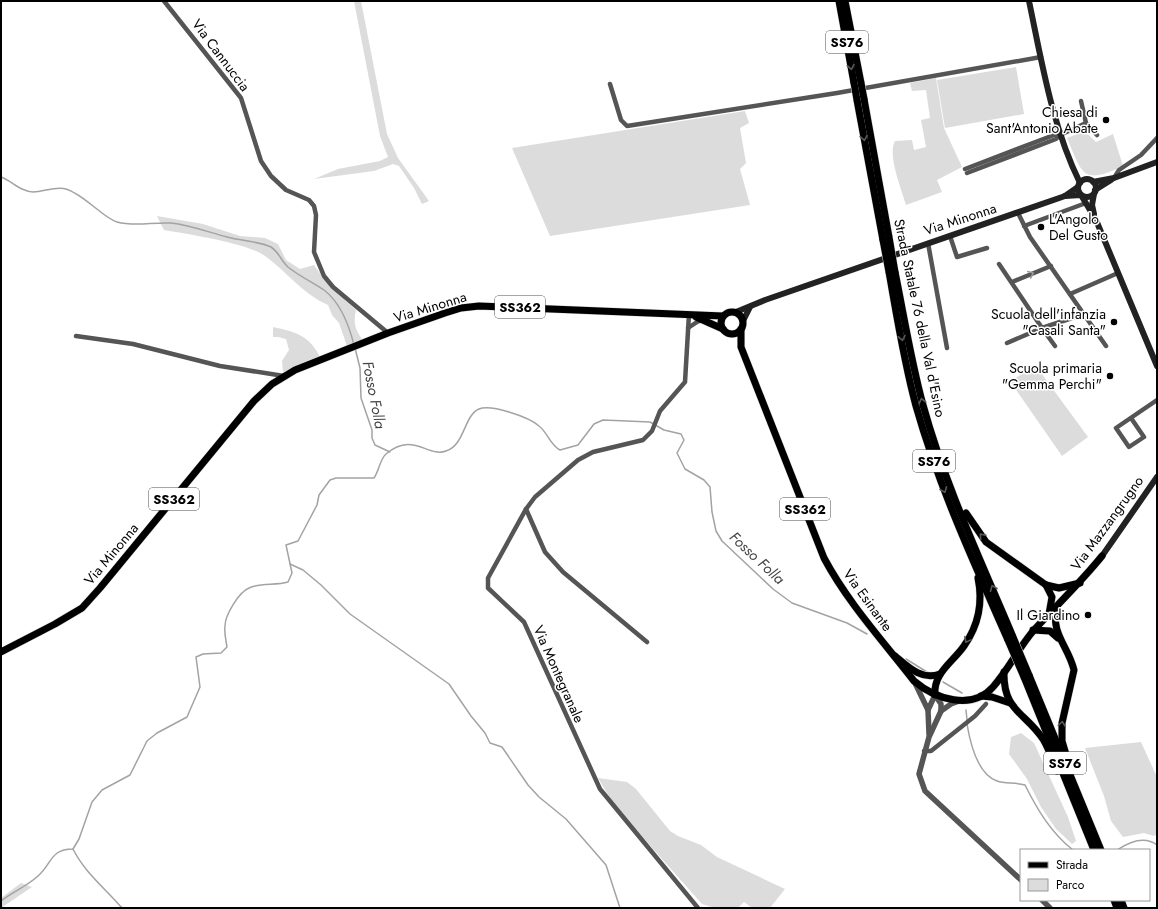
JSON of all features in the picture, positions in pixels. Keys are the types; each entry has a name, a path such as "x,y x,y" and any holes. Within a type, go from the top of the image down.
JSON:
{"main road":[{"name":"Strada Statale 76 della Val d'Esino","path":"839,1 858,83"},
{"name":"Strada Statale 76 della Val d'Esino","path":"845,1 860,99 916,405 941,482 974,562 1010,638"},
{"path":"1029,1 1060,135 1079,185 1081,195 1096,220"},
{"path":"1069,160 1090,181 1094,192 1092,205 1096,220 1157,366"},
{"name":"Via Minonna","path":"1065,196 1079,185 1090,181 1114,178 1157,162"},
{"name":"Via Minonna","path":"736,312 765,300 1065,196 1081,195 1088,197 1114,178"},
{"name":"Strada Statale 76 della Val d'Esino","path":"892,272 914,367 934,439 949,481 1010,638 1068,777 1101,849"},
{"name":"Via Minonna","path":"1,652 82,608 254,401 272,384 284,376 388,333 461,308 479,306 724,316"},
{"path":"736,312 743,321 750,307"},
{"name":"SS362","path":"724,316 729,312 736,312"},
{"name":"Via Minonna","path":"689,314 725,331"},
{"path":"724,316 721,322 725,331 736,333 741,329"},
{"name":"SS362","path":"741,329 743,321"},
{"name":"Via Esinante","path":"741,329 741,347 824,558 851,603 914,681 925,690 935,695"},
{"name":"Via Esinante","path":"725,331 741,347"},
{"path":"934,439 957,497 979,533 995,549 1046,585 1059,588 1080,583"},
{"name":"Via Mazzangrugno","path":"935,695 952,700 963,700 980,696 993,688 1033,630 1080,583 1102,556 1157,477"},
{"path":"935,695 935,688 940,674 965,645 980,608 980,590 974,562"},
{"path":"1046,585 1052,598 1050,614"},
{"path":"1058,606 1055,616 1060,642"},
{"path":"1033,630 1050,631 1060,642 1070,657 1074,670 1061,733 1068,777"},
{"path":"895,656 923,675 933,676 940,674"},
{"path":"1004,672 1005,693 1010,703 1043,740 1057,771 1068,777"},
{"path":"980,696 992,696 1010,703"},
{"name":"Strada Statale 76 della Val d'Esino","path":"1068,777 1094,849"}],"street":[{"name":"Via Cannuccia","path":"164,1 241,98 261,161 271,176 286,190 309,200 314,206 316,215 314,252 324,276 333,287 388,333"},
{"path":"610,84 621,120 627,126 837,93 1041,57"},
{"path":"1081,100 1086,122 1097,135"},
{"path":"966,171 1054,135 1060,135 1086,122"},
{"path":"1114,178 1119,170 1141,155 1157,138"},
{"path":"1024,226 1086,203"},
{"path":"1018,213 1024,226 1050,266 1106,346"},
{"path":"950,236 957,257 986,248"},
{"path":"928,243 947,348"},
{"path":"999,264 1055,346"},
{"path":"1012,282 1050,266"},
{"path":"1070,294 1118,274"},
{"name":"Via Montegranale","path":"689,314 685,382 660,411 650,435 643,440 593,452 578,460 535,497 526,509 488,578 488,588 524,622 600,789 698,908"},
{"path":"1007,343 1042,328 1084,314"},
{"path":"688,328 697,322 704,320"},
{"path":"76,336 133,344 220,366 284,376"},
{"path":"1131,418 1144,437 1129,447 1116,428 1157,400"},
{"path":"526,509 545,552 563,572 647,642"},
{"path":"914,681 928,710 929,737"},
{"path":"928,710 935,695"},
{"path":"935,695 941,704 940,712 924,751 919,774 925,791 1020,879"},
{"name":"Via Mazzangrugno","path":"940,712 950,704 963,700"},
{"path":"924,751 931,751 972,719 986,704"}],"green space":[{"path":"354,1 361,1 387,134 398,158 429,201 422,204 414,188 399,166 393,164 374,171 314,179 338,169 380,161 388,157 380,136"},
{"path":"1016,67 1024,114 945,128 937,80"},
{"path":"936,78 944,128 962,167 937,180 942,192 906,205 894,163 893,147 895,141 912,140 914,150 926,147 921,120 930,118 926,90 912,91 910,83"},
{"path":"745,111 749,123 740,128 746,163 740,169 750,205 550,236 512,148"},
{"path":"1085,131 1096,142 1113,134 1123,166 1099,175 1085,173 1080,168 1067,138"},
{"path":"157,216 203,224 240,236 265,238 278,244 286,260 300,269 314,265 331,288 356,310 355,326 363,341 347,346 339,323 332,315 328,305 303,289 265,256 256,251 231,243 164,230"},
{"path":"273,327 295,333 306,339 320,357 283,372 282,361 289,350 286,339 273,337"},
{"path":"1036,366 1088,437 1062,456 1010,381"},
{"path":"1021,733 1034,743 1068,817 1076,841 1072,844 1056,829 1041,807 1027,779 1009,754 1011,737"},
{"path":"1141,742 1157,777 1157,834 1154,836 1144,833 1123,837 1111,821 1104,796 1085,748"},
{"path":"598,778 627,782 636,789 670,831 678,836 701,845 717,857 785,889 770,908 752,908 744,902 738,908 715,908 702,904 614,805"},
{"path":"21,883 32,887 1,908 1,898"}],"waterway":[{"name":"Fosso Folla","path":"1,177 29,192 58,188 66,189 80,196 106,216 117,222 130,224 178,224 232,238 261,243 271,247 276,251 288,267 330,295 344,315 354,345"},
{"name":"Fosso Folla","path":"355,348 360,368 361,398 372,430 372,438 375,445 390,452"},
{"path":"1,901 38,876 56,854 65,850 73,849 79,839 92,802 102,790 130,775 147,741 157,733 187,717 200,687 196,657 203,654 221,653 227,647 225,631 227,616 233,604 245,590 258,585 288,582 292,573 286,545 298,541 317,505 319,495 330,480 336,478 374,478 384,456 396,448 404,445 419,446 439,452 446,451 457,443 470,417 479,409 492,408 510,412 534,422 560,450 578,445 594,424 603,420 650,422 664,430 681,434 684,440 677,453 685,469 704,480 710,487 712,512 716,531 722,541 773,589 792,603 847,623 867,634"},
{"path":"290,564 303,570 321,585 350,614 449,684 471,716 485,733 490,743 502,747 528,785 539,797 566,819 606,865 620,908"},
{"path":"906,659 927,672"},
{"path":"943,682 962,693"},
{"name":"Fosso Folla","path":"966,710 967,720"},
{"name":"Fosso Folla","path":"967,724 970,740 976,757 984,772 997,781 1025,785 1045,820 1058,836 1072,849"},
{"name":"Fosso Folla","path":"1118,849 1126,844 1142,840 1147,840 1157,845"},
{"path":"73,849 83,866 122,908"}],"place":[{"name":"Chiesa di Sant'Antonio Abate","path":"1106,120"},
{"name":"L'Angolo Del Gusto","path":"1041,227"},
{"name":"Scuola dell'infanzia \"Casali Santa\"","path":"1114,322"},
{"name":"Scuola primaria \"Gemma Perchi\"","path":"1110,376"},
{"name":"Il Giardino","path":"1088,615"}]}
